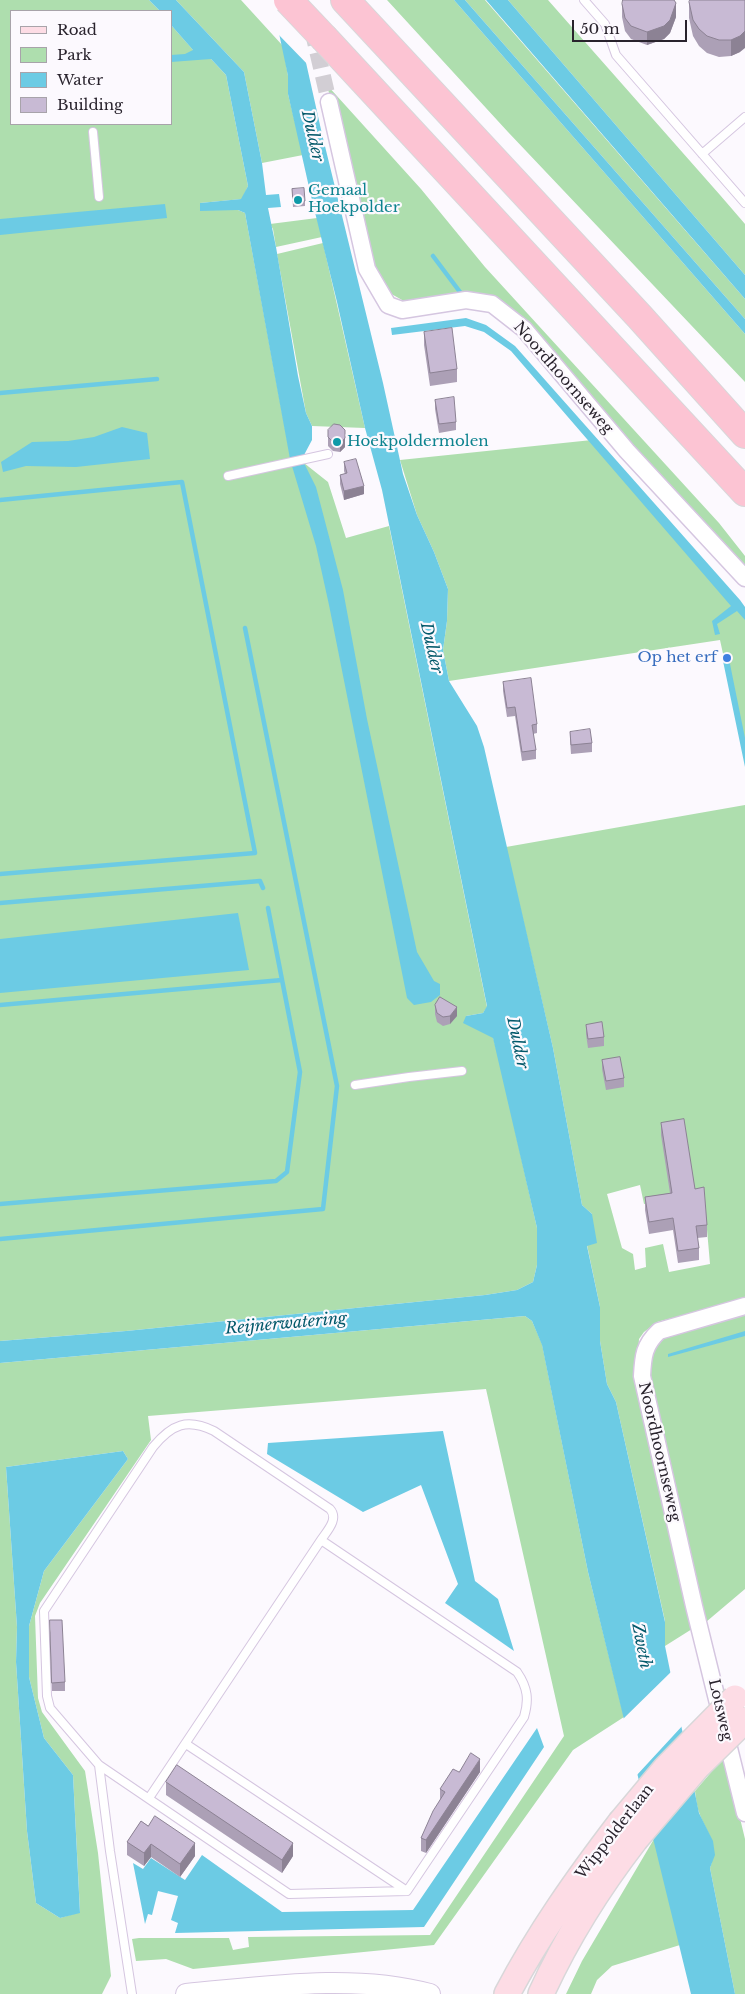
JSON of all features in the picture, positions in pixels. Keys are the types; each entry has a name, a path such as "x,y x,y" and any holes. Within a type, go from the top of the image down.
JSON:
{"highway":[{"path":"288,0 745,492"},
{"path":"345,0 640,316 745,434"},
{"path":"640,316 745,413"},
{"path":"701,444 745,510"}],"main road":[{"name":"Wippolderlaan","path":"541,1994 627,1831 671,1763 740,1693"},
{"name":"Wippolderlaan","path":"507,1994 550,1919 579,1876 745,1720"}],"street":[{"name":"Noordhoornseweg","path":"329,102 367,269 388,305 402,310 466,300 492,304 524,330 627,451 745,578"},
{"name":"Noordhoornseweg","path":"694,1606 642,1376 643,1356 650,1340 659,1331 745,1306"},
{"name":"Lotsweg","path":"694,1606 745,1813"},
{"path":"186,1994 342,1983 391,1986 430,1994"}],"lane":[{"path":"584,0 605,24 616,55 745,203"},
{"path":"702,154 745,117"},
{"path":"92,132 99,197"},
{"path":"228,476 328,454"},
{"path":"355,1085 409,1076 462,1071"},
{"path":"149,1798 332,1523 333,1513 330,1509 214,1431 190,1424 175,1427 162,1436 153,1446 44,1611 48,1703 50,1708 99,1764 289,1894 407,1891"},
{"path":"321,1540 509,1666 521,1678 529,1702 524,1718 407,1891"},
{"path":"186,1744 407,1891"},
{"path":"99,1764 132,1994"}],"green space":[{"path":"0,0 149,0 159,10 10,10 10,125 172,125 172,26 194,51 211,59 226,75 248,186 242,199 200,203 200,210 238,210 245,213 292,466 304,463 328,482 346,538 389,526 487,1007 483,1013 466,1016 493,1037 537,1228 537,1265 533,1282 517,1290 485,1295 126,1331 0,1341"},
{"path":"176,0 241,0 283,46 288,76 288,94 303,155 262,163 244,72"},
{"path":"387,0 454,0 745,334 745,382 508,132"},
{"path":"465,0 485,0 745,299 745,319"},
{"path":"508,0 548,0 745,224 745,275"},
{"path":"327,85 421,189 485,267 719,523 745,556 745,576 511,321 476,296 409,304 388,292 373,271"},
{"path":"317,218 322,237 276,247 273,229 270,224"},
{"path":"323,243 365,428 312,426 306,413 277,254"},
{"path":"592,440 745,614 745,754 720,640 449,681 443,650 447,621 448,589 417,515 400,460"},
{"path":"745,805 745,1299 657,1322 644,1332 639,1339 638,1356 692,1629 665,1646 665,1621 616,1402 607,1384 600,1341 600,1307 587,1245 592,1214 582,1205 553,1048 506,847","holes":["640,1185 644,1204 704,1195 710,1264 669,1272 663,1244 645,1248 646,1267 635,1270 633,1254 622,1248 607,1194"]},
{"path":"745,1313 745,1589 706,1622 648,1372 653,1353 664,1337"},
{"path":"525,1316 532,1321 542,1344 588,1572 624,1717 573,1750 434,1945 193,1969 166,1959 136,1961 132,1939 229,1938 233,1950 249,1947 248,1937 430,1935 564,1736 486,1389 148,1416 151,1440 40,1603 35,1616 38,1698 42,1712 85,1771 98,1853 111,1976 102,1994 0,1994 0,1363","holes":["123,1451 128,1459 44,1571 29,1626 29,1677 44,1738 73,1775 80,1912 60,1918 36,1903 27,1831 16,1662 17,1627 6,1467"]},
{"path":"725,1756 745,1839 745,1994 735,1994 710,1868 714,1853 713,1846 699,1812 695,1791"},
{"path":"654,1839 680,1945 612,1966 597,1980 591,1994 566,1994 582,1961"}],"water":[{"path":"149,0 176,0 244,72 262,163 266,195 279,194 281,207 268,208 298,376 306,413 312,426 312,440 304,455 290,459 245,213 238,210 200,211 200,203 241,199 248,186 226,75 211,59 172,62 172,55 185,54 193,50 172,26 172,10 159,10"},
{"path":"272,0 292,0 403,474 417,515 448,589 447,621 443,650 449,681 477,726 484,747 553,1048 582,1205 592,1214 597,1243 587,1246 600,1307 600,1341 607,1384 616,1402 665,1622 665,1646 699,1813 713,1841 715,1855 710,1868 735,1994 691,1994 588,1572 542,1345 532,1321 525,1316 0,1363 0,1341 126,1331 485,1295 517,1290 533,1282 537,1265 537,1228 493,1038 463,1023 466,1016 483,1013 487,1006 382,490 365,428 288,94 288,76"},
{"path":"454,0 465,0 745,319 745,334"},
{"path":"486,0 508,0 745,275 745,299"},
{"path":"165,204 167,218 0,235 0,219"},
{"path":"466,318 486,325 515,346 740,600 745,607 745,620 737,611 717,624 720,634 715,635 712,621 731,606 511,351 484,332 465,326 392,335 391,328"},
{"path":"122,427 147,433 150,459 76,467 26,466 3,472 1,462 32,442 68,441 94,437"},
{"path":"304,463 316,487 343,590 367,719 417,952 434,981 440,984 440,995 431,1002 414,1005 407,998 329,605 316,546 292,466"},
{"path":"729,659 745,738 745,767 723,661"},
{"path":"238,913 249,970 0,993 0,939"},
{"path":"745,1331 745,1336 668,1357 668,1354"},
{"path":"443,1431 475,1581 498,1599 514,1651 445,1603 458,1584 421,1485 363,1512 267,1454 268,1443"},
{"path":"123,1451 128,1459 44,1571 29,1626 29,1677 44,1738 73,1775 80,1913 60,1918 36,1903 27,1831 16,1662 17,1627 6,1467"},
{"path":"537,1728 544,1747 424,1927 175,1933 178,1923 171,1920 178,1896 158,1891 152,1915 148,1914 145,1924 133,1863 143,1869 151,1858 185,1880 202,1855 282,1912 413,1910"}],"pier":[{"path":"270,0 295,0 311,68 277,33"},
{"path":"673,1670 684,1724 636,1776 622,1720"}],"building":[{"path":"623,0 674,0 676,3 670,20 664,26 647,32 631,26 625,18"},
{"path":"690,0 745,0 745,31 740,36 731,40 719,40 707,36 693,20"},
{"name":"Gemaal Hoekpolder","path":"304,188 305,201 293,202 292,189"},
{"path":"452,328 457,369 430,373 424,332"},
{"path":"454,397 456,422 439,424 435,400"},
{"path":"334,424 340,425 345,430 345,438 340,444 333,442 328,437 328,430"},
{"path":"356,459 364,486 344,491 340,475 347,473 344,462"},
{"path":"531,678 537,724 532,725 536,750 522,752 515,707 507,708 503,682"},
{"path":"590,729 592,743 571,745 570,732"},
{"path":"440,997 457,1007 450,1016 443,1017 437,1013 435,1005"},
{"path":"602,1022 604,1037 588,1039 586,1025"},
{"path":"620,1057 624,1078 606,1081 602,1060"},
{"path":"684,1119 695,1189 704,1187 707,1225 696,1226 699,1248 678,1251 673,1218 649,1222 645,1197 672,1193 661,1123"},
{"path":"50,1620 62,1620 65,1682 52,1683"},
{"path":"471,1753 480,1759 426,1840 421,1838 433,1811 445,1792 440,1789 453,1769 459,1772"},
{"path":"177,1765 293,1843 282,1860 166,1782"},
{"path":"155,1816 195,1843 180,1864 151,1844 144,1853 127,1842 141,1821 148,1826"}],"waterway":[{"path":"433,256 460,292"},
{"path":"0,393 157,379"},
{"path":"0,500 182,482 255,853 0,874"},
{"path":"0,1239 323,1209 337,1086 245,628"},
{"path":"0,903 260,881 263,888"},
{"path":"0,1204 276,1181 287,1172 300,1072 268,908"},
{"path":"0,1005 282,980"}],"tunnel":[{"path":"312,29 329,102"}],"place":[{"name":"Gemaal Hoekpolder","path":"298,200"},
{"name":"Hoekpoldermolen","path":"337,442"},
{"name":"Op het erf","path":"727,658"}],"water label":[{"name":"Dulder","path":"312,136"},
{"name":"Dulder","path":"431,648"},
{"name":"Dulder","path":"517,1043"},
{"name":"Reijnerwatering","path":"286,1324"},
{"name":"Zweth","path":"641,1646"}]}
